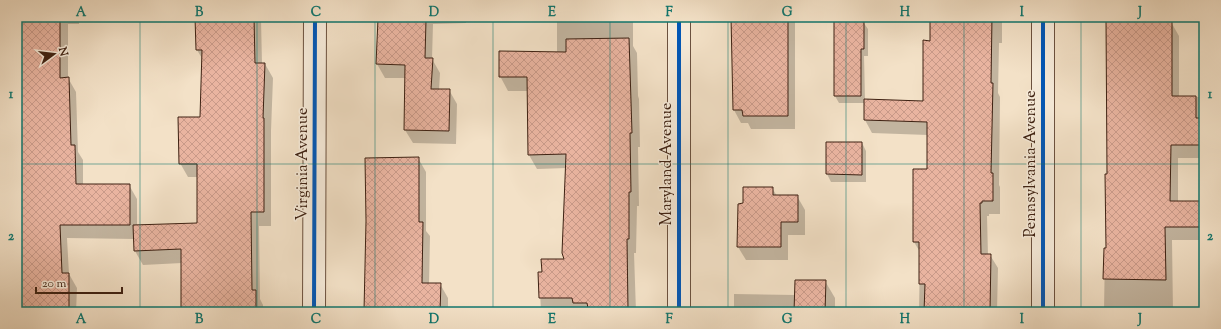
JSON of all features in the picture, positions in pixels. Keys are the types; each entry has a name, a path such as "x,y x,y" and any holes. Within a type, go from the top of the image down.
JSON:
{"street":[{"name":"Virginia Avenue","path":"314,312 315,17"},
{"name":"Maryland Avenue","path":"679,17 679,312"},
{"name":"Pennsylvania Avenue","path":"1043,17 1043,312"}],"building":[{"path":"195,17 254,17 255,63 265,63 263,118 264,212 251,212 252,290 256,290 256,312 181,312 181,249 134,251 133,225 197,223 197,164 179,164 178,117 200,117 202,50 196,50"},
{"path":"731,17 788,17 788,116 743,116 742,110 733,110"},
{"path":"930,17 992,17 991,83 993,83 991,173 993,173 993,201 982,201 982,203 980,203 981,254 991,254 990,312 924,312 925,284 919,284 919,242 913,242 913,169 927,169 927,122 864,120 864,99 923,101 923,40 930,41"},
{"path":"378,19 426,20 425,58 433,58 431,89 450,89 449,131 404,130 405,65 376,64"},
{"path":"1106,20 1172,21 1172,96 1196,96 1196,118 1204,118 1204,145 1171,145 1170,201 1204,201 1204,227 1165,227 1166,280 1103,279 1104,248 1106,248 1105,174 1107,174"},
{"path":"17,21 60,21 60,78 69,77 71,145 75,145 76,184 130,184 130,225 60,225 62,273 69,273 69,312 17,312"},
{"path":"834,21 864,21 864,49 861,49 861,96 834,96"},
{"path":"629,38 632,133 630,133 631,192 629,192 629,239 627,239 628,309 588,308 587,303 573,303 572,298 539,298 538,272 542,272 541,259 564,259 562,253 566,154 528,155 527,77 499,77 499,51 566,52 566,39"},
{"path":"826,142 862,142 862,175 826,174"},
{"path":"419,157 419,222 423,222 422,283 441,283 440,312 364,311 366,221 365,158"},
{"path":"743,187 773,187 773,195 798,195 798,222 781,222 781,247 737,247 738,204 743,203"},
{"path":"795,280 826,280 825,312 794,312"}],"cycle path":[{"path":"314,312 315,17"},
{"path":"679,17 679,312"},
{"path":"1043,17 1043,312"}]}
